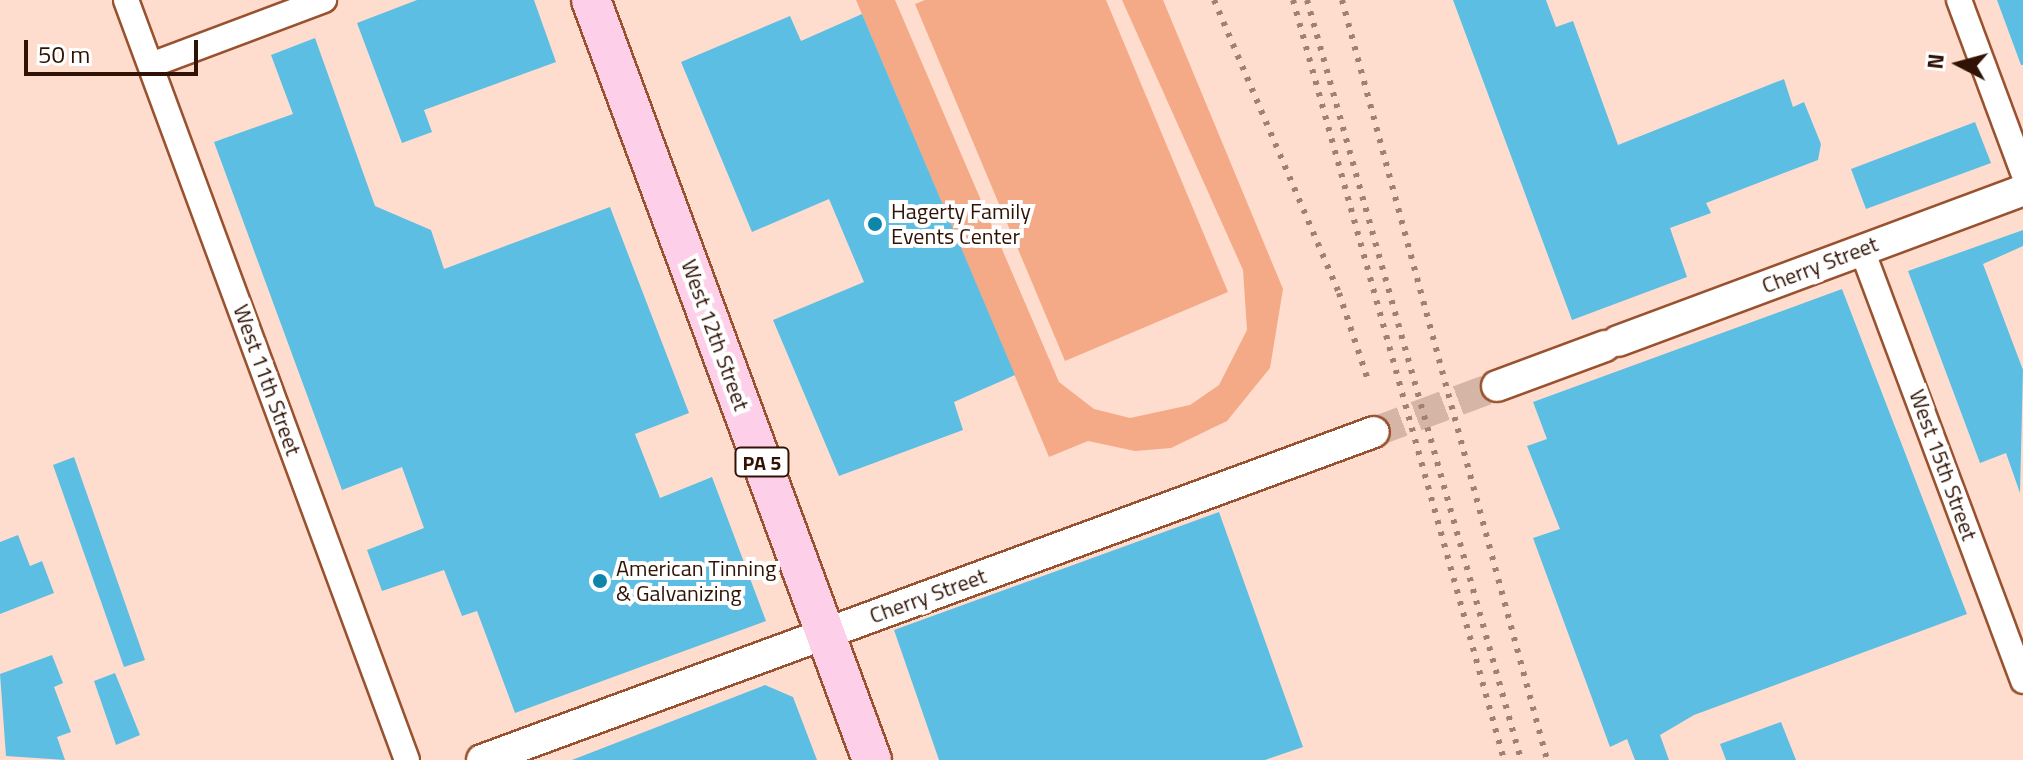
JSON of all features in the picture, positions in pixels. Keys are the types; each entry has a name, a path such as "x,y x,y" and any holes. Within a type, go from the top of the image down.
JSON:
{"main road":[{"name":"West 12th Street","path":"591,0 872,760"}],"street":[{"name":"West 11th Street","path":"126,0 407,760"},
{"path":"151,65 324,0"},
{"path":"1959,0 2023,172"},
{"name":"Cherry Street","path":"1497,386 2023,190"},
{"name":"West 15th Street","path":"1862,250 2023,681"},
{"name":"Cherry Street","path":"482,760 1374,432"}],"shaded area":[{"path":"856,0 895,0 1059,382 1094,409 1130,418 1190,405 1219,385 1247,330 1243,270 1122,0 1163,0 1283,289 1270,368 1227,421 1171,448 1135,451 1088,441 1049,457"},
{"path":"925,0 1106,0 1228,292 1065,361 915,4"}],"building":[{"path":"417,0 534,0 556,62 424,110 432,132 402,143 357,23"},
{"path":"1453,0 1546,0 1556,27 1573,21 1618,145 1784,79 1793,107 1804,102 1821,144 1818,160 1706,203 1711,213 1670,228 1687,277 1572,320"},
{"path":"1997,0 2023,0 2023,65 2021,65"},
{"path":"862,14 1015,375 954,402 963,430 839,476 773,320 864,282 829,199 752,232 681,62 790,16 801,41"},
{"path":"315,38 375,206 431,230 444,269 610,207 689,413 635,434 660,498 712,477 766,621 515,713 477,611 462,616 444,570 382,591 367,550 424,528 402,467 342,490 214,142 293,114 271,55"},
{"path":"1975,122 1991,163 1866,209 1851,169"},
{"path":"2023,230 2023,246 1983,264 2023,370 2020,493 2006,453 1980,463 1908,271"},
{"path":"1842,289 1967,614 1694,715 1660,735 1669,760 1635,760 1627,739 1610,747 1533,538 1560,529 1527,446 1547,439 1533,402"},
{"path":"74,457 145,660 124,667 53,465"},
{"path":"1219,512 1303,747 1265,760 939,760 894,630"},
{"path":"18,535 30,566 42,561 54,593 0,614 0,542"},
{"path":"52,655 63,683 54,687 71,732 57,737 65,760 6,756 0,674"},
{"path":"115,673 140,735 116,745 94,681"},
{"path":"765,685 793,697 817,760 572,760"},
{"path":"1781,722 1796,760 1726,760 1720,744"}],"tunnel":[{"path":"1374,432 1497,386"}],"railway":[{"path":"1214,0 1339,293 1368,380"},
{"path":"1293,0 1504,760"},
{"path":"1307,0 1521,760"},
{"path":"1342,0 1547,760"}],"place":[{"name":"Hagerty Family Events Center","path":"875,224"},
{"name":"American Tinning & Galvanizing","path":"600,581"}]}
